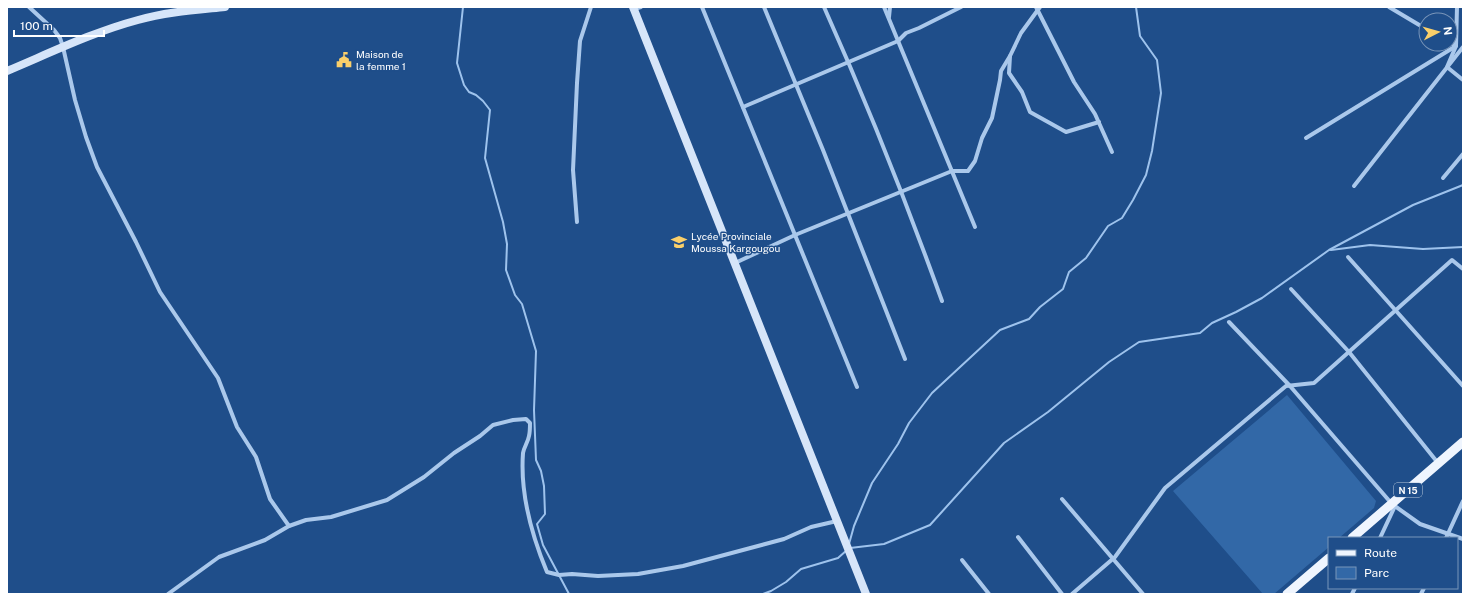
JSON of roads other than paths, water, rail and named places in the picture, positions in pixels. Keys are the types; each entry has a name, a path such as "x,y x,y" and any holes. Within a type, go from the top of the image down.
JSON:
{"main road":[{"path":"7,71 105,30 138,20 165,14 225,7"},
{"path":"636,8 866,594"},
{"name":"N 15","path":"1353,537 1394,505 1438,463 1463,442"},
{"path":"1287,594 1328,559"}],"street":[{"path":"29,7 54,30 60,38 75,100 97,167 160,292 218,378 237,427 256,457 270,498 289,526"},
{"path":"577,222 573,170 580,41 591,7"},
{"path":"702,7 857,387"},
{"path":"764,7 905,359"},
{"path":"824,7 916,228 942,301"},
{"path":"884,7 975,226"},
{"path":"889,18 890,7"},
{"path":"743,107 898,41 906,33 961,7"},
{"path":"1389,7 1418,24"},
{"path":"735,263 796,235 952,171 968,171 975,161 982,138 992,118 1001,71 1021,33 1038,8 1074,82 1095,114 1112,152"},
{"path":"1354,186 1463,47"},
{"path":"1306,138 1446,52"},
{"path":"1447,67 1453,52"},
{"path":"1010,56 1009,73 1022,92 1030,112 1066,132 1099,122"},
{"path":"1447,67 1463,80"},
{"path":"1443,178 1463,154"},
{"path":"1348,257 1463,386"},
{"path":"1072,594 1112,560 1165,488 1286,386 1314,383 1452,260 1463,269"},
{"path":"1291,289 1349,352 1438,463"},
{"path":"1229,322 1290,386 1394,505 1420,524 1447,536 1463,501"},
{"path":"168,594 219,557 265,540 289,526 306,520 332,517 387,500 424,477 493,425 519,419 526,419 530,423 529,435 523,452 523,479 528,516 536,545 547,572 559,576 572,574 598,576 638,574 683,566 784,539 811,527 837,521"},
{"path":"1062,499 1112,560 1143,594"},
{"path":"1380,537 1394,505"},
{"path":"1018,538 1062,594"},
{"path":"962,560 989,594"}],"waterway":[{"path":"463,7 457,63 464,85 469,92 476,95 483,101 490,110 485,158 503,222 507,244 506,270 515,295 522,304 536,351 534,410 536,460 541,471 544,486 545,514 537,524 543,545 569,594"},
{"path":"849,544 854,526 872,483 898,444 909,423 932,393 1000,330 1029,319 1040,307 1063,289 1069,272 1086,258 1108,226 1122,218 1133,200 1146,175 1152,151 1161,93 1157,60 1140,36 1136,7"},
{"path":"850,548 884,544 930,525 1004,443 1048,412 1109,362 1139,342 1200,333 1212,323 1262,298 1329,250 1413,205 1463,185"},
{"path":"1331,250 1370,245 1423,249 1463,247"},
{"path":"763,594 786,582 801,569 838,558 847,550"}],"place":[{"name":"Maison de la femme 1","path":"344,60"},
{"name":"Lycée Provinciale Moussa Kargougou","path":"679,242"}]}
